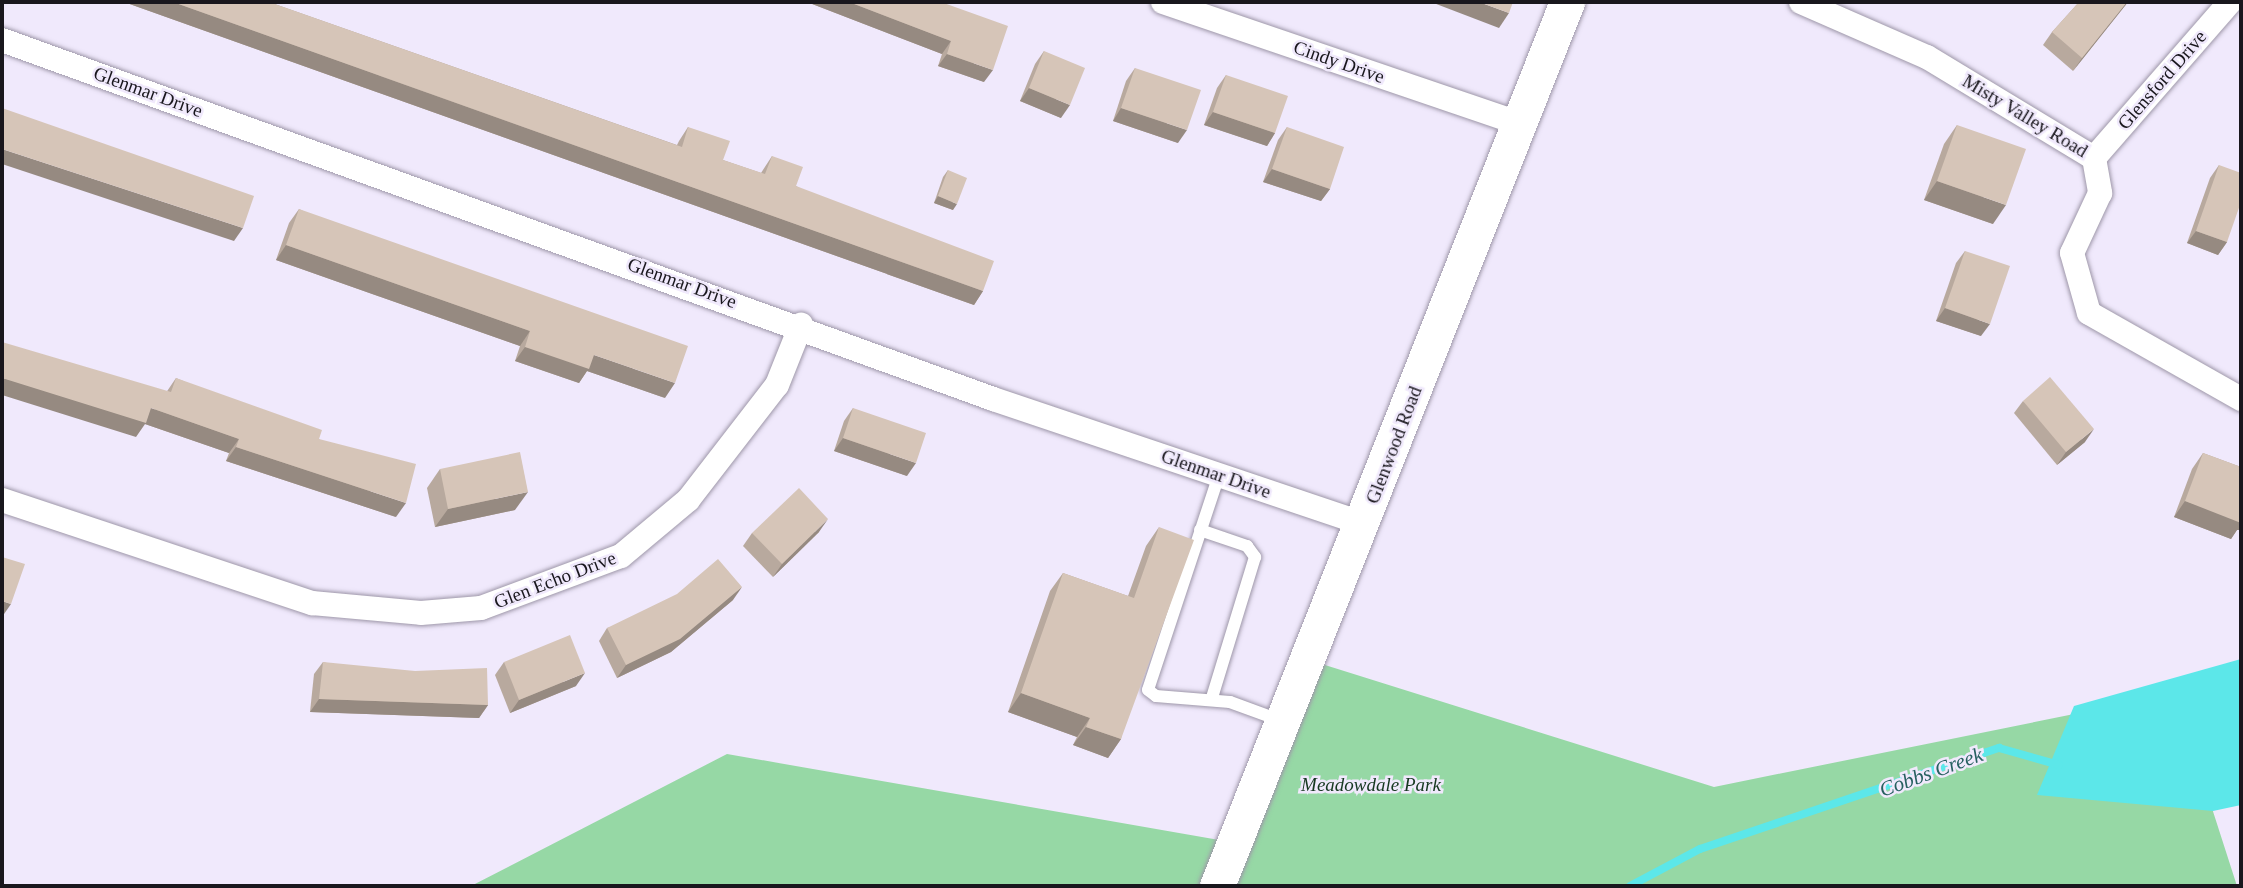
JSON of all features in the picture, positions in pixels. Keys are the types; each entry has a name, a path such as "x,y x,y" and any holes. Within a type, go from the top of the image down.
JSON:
{"main road":[{"name":"Glenwood Road","path":"1217,886 1364,524 1516,122 1567,2"}],"street":[{"name":"Cindy Drive","path":"1163,2 1516,122"},
{"name":"Misty Valley Road","path":"1801,2 1927,57 2094,158 2100,193 2072,253 2089,313 2241,399"},
{"name":"Glensford Drive","path":"2094,158 2230,2"},
{"name":"Glenmar Drive","path":"2,40 1219,475 1364,524"},
{"name":"Glen Echo Drive","path":"2,500 313,604 421,613 481,608 621,556 688,500 777,385 801,325"}],"lane":[{"path":"1219,475 1148,690 1156,696 1212,698 1284,722"},
{"path":"1200,530 1247,546 1255,557 1212,698"}],"green space":[{"name":"Meadowdale Park","path":"1309,660 1714,787 2084,712 2200,771 2237,886 471,886 727,754 1242,844"}],"water":[{"path":"2241,659 2241,805 2213,811 2037,795 2074,706"}],"building":[{"path":"173,2 269,2 682,147 688,127 730,141 723,160 765,174 772,156 803,167 796,186 994,261 983,291"},
{"path":"849,2 941,2 1008,26 993,70 947,54 951,41"},
{"path":"1479,2 1513,2 1509,13"},
{"path":"2079,2 2127,2 2082,58 2052,32"},
{"path":"1044,51 1085,68 1070,105 1029,88"},
{"path":"1135,68 1201,90 1187,130 1121,108"},
{"path":"1226,75 1288,96 1275,133 1213,112"},
{"path":"2,108 254,196 243,228 2,149"},
{"path":"1957,125 2026,149 2006,205 1937,181"},
{"path":"1287,127 1344,147 1330,189 1272,169"},
{"path":"2219,165 2241,173 2241,202 2227,242 2196,231"},
{"path":"948,170 967,178 957,204 938,196"},
{"path":"299,209 688,346 675,383 594,355 589,369 525,347 530,331 286,245"},
{"path":"1965,251 2010,266 1990,324 1945,308"},
{"path":"2,342 171,392 176,378 322,430 319,439 416,464 406,503 236,447 239,439 151,408 146,423 2,378"},
{"path":"2050,377 2094,429 2066,452 2023,401"},
{"path":"853,408 926,433 916,463 843,438"},
{"path":"520,452 528,492 448,509 440,469"},
{"path":"2203,453 2241,467 2241,523 2185,501"},
{"path":"799,488 828,519 782,564 752,533"},
{"path":"1159,527 1194,540 1121,739 1086,727 1090,718 1021,693 1063,573 1134,598"},
{"path":"2,557 25,564 11,604 2,601"},
{"path":"718,559 742,587 680,639 626,665 607,628 677,594"},
{"path":"570,635 585,673 519,700 504,662"},
{"path":"323,662 415,671 487,668 488,705 319,699"}],"waterway":[{"name":"Cobbs Creek","path":"1630,886 1700,849 1999,748 2059,765"}]}
